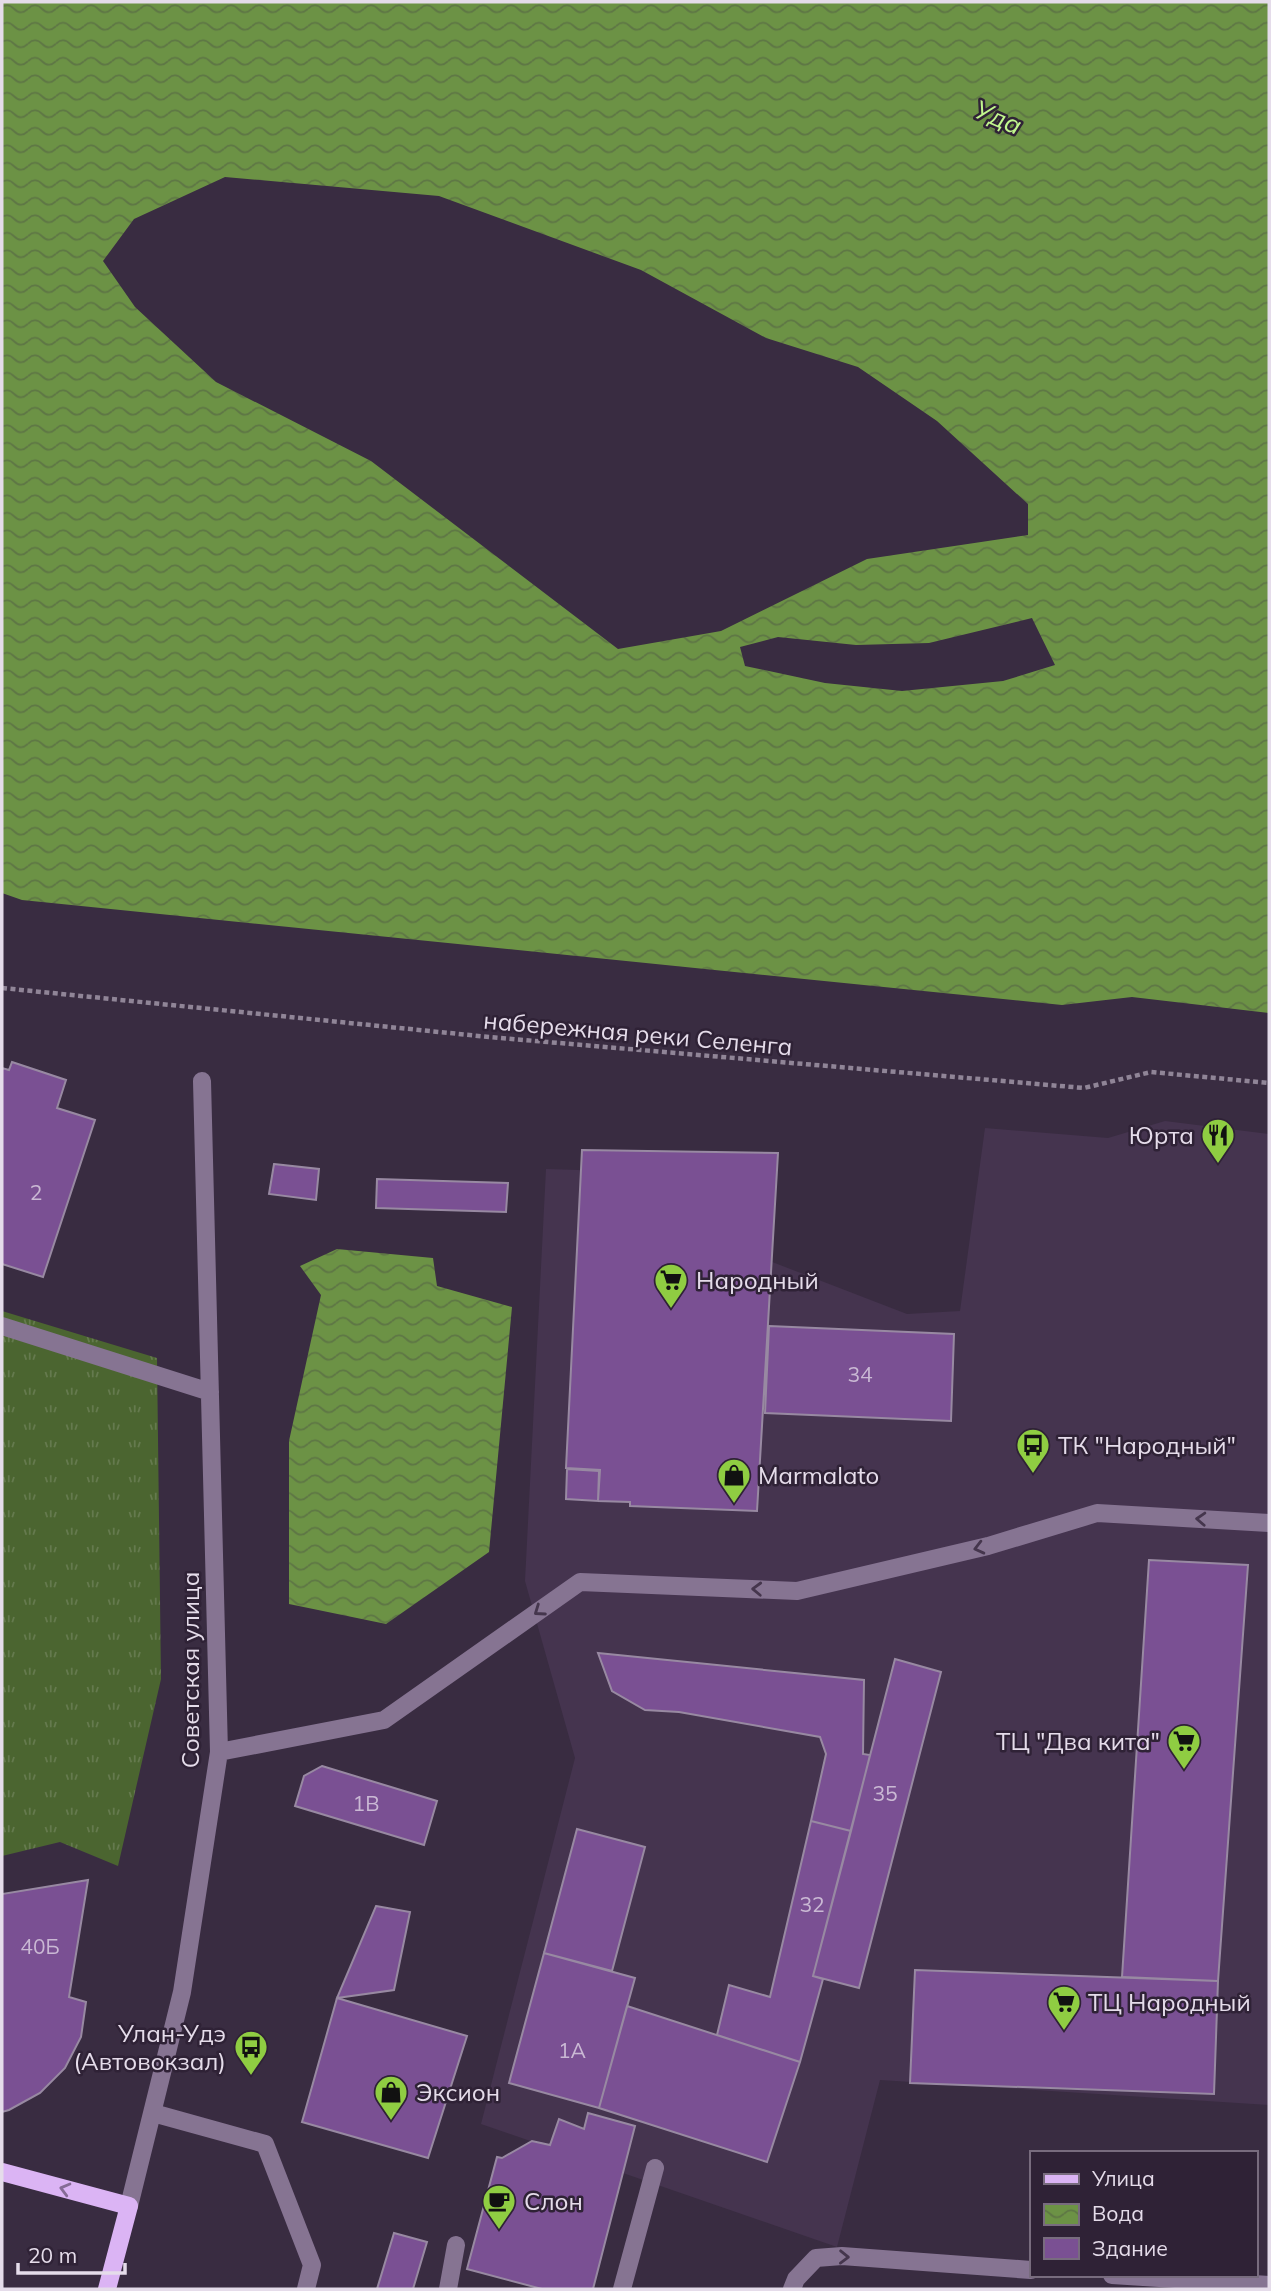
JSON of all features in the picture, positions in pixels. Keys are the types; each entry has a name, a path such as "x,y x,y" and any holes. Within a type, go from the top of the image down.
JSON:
{"main road":[{"path":"2,2172 129,2206"},
{"name":"Советская улица","path":"107,2289 129,2206"}],"street":[{"name":"Советская улица","path":"129,2206 182,1992 219,1752 202,1081"},
{"path":"2,1326 210,1392"},
{"path":"219,1752 384,1720 580,1582 797,1591 988,1546 1097,1513 1269,1523"},
{"path":"153,2113 265,2144 312,2265 306,2289"},
{"path":"622,2289 655,2168"},
{"path":"448,2289 456,2245"},
{"path":"792,2289 796,2279 816,2258 842,2256 1030,2270"},
{"path":"1141,2277 1269,2286"}],"path":[{"name":"набережная реки Селенга","path":"2,988 489,1038 1084,1088 1151,1072 1269,1083"}],"shaded area":[{"path":"1165,1121 1269,1134 1269,2105 880,2080 837,2247 481,2124 575,1758 525,1581 546,1169 769,1176 767,1260 907,1314 960,1311 985,1128 1108,1138"}],"green space":[{"path":"2,1311 157,1358 161,1679 118,1866 60,1842 2,1856"}],"water":[{"name":"Уда","path":"2,2 1269,2 1269,1013 1132,997 1062,1005 22,900 2,893","holes":["225,177 439,196 641,270 766,338 858,367 937,421 1028,504 1028,535 867,559 721,631 618,649 371,461 216,382 135,307 103,261 134,219","1032,618 1055,665 1003,681 902,691 825,683 745,666 740,647 778,637 856,645 929,643"]},
{"path":"337,1249 433,1258 437,1286 512,1307 489,1552 386,1624 289,1604 289,1441 321,1295 300,1266"}],"building":[{"path":"12,1062 66,1080 57,1108 95,1120 43,1277 2,1264 2,1068 9,1070"},
{"name":"Народный","path":"582,1150 778,1153 757,1511 630,1506 630,1502 598,1501 600,1470 566,1468"},
{"path":"274,1164 319,1169 316,1200 269,1194"},
{"path":"377,1179 508,1183 506,1212 376,1208"},
{"path":"769,1326 954,1334 951,1421 765,1413"},
{"path":"567,1469 599,1471 598,1501 566,1499"},
{"name":"ТЦ \"Два кита\"","path":"1149,1560 1248,1565 1218,1981 1122,1977"},
{"path":"598,1653 864,1680 863,1754 870,1755 851,1831 811,1821 826,1754 820,1737 679,1712 645,1710 612,1691"},
{"path":"895,1659 941,1672 859,1988 813,1976"},
{"path":"322,1766 437,1801 424,1845 295,1806 304,1776"},
{"path":"811,1821 851,1831 813,1976 823,1979 800,2062 717,2035 729,1985 770,1997"},
{"path":"577,1829 645,1847 612,1971 544,1953"},
{"path":"88,1880 69,1997 86,2002 81,2037 65,2068 40,2093 2,2112 2,1894"},
{"path":"376,1906 410,1912 394,1990 337,1998"},
{"path":"544,1953 635,1978 599,2108 509,2083"},
{"name":"ТЦ Народный","path":"915,1970 1218,1981 1214,2094 910,2083"},
{"path":"337,1998 467,2036 428,2158 302,2122"},
{"path":"627,2006 800,2062 767,2162 599,2108"},
{"path":"588,2113 635,2126 593,2289 542,2289 467,2269 497,2157 502,2158 532,2141 550,2145 559,2119 584,2129"},
{"path":"394,2233 427,2242 413,2289 377,2289"}],"place":[{"name":"Юрта","path":"1218,1165"},
{"name":"Народный","path":"671,1310"},
{"name":"ТК \"Народный\"","path":"1033,1475"},
{"name":"Marmalato","path":"734,1505"},
{"name":"ТЦ \"Два кита\"","path":"1184,1771"},
{"name":"ТЦ Народный","path":"1064,2032"},
{"name":"Улан-Удэ (Автовокзал)","path":"251,2077"},
{"name":"Эксион","path":"391,2122"},
{"name":"Слон","path":"499,2231"}]}
